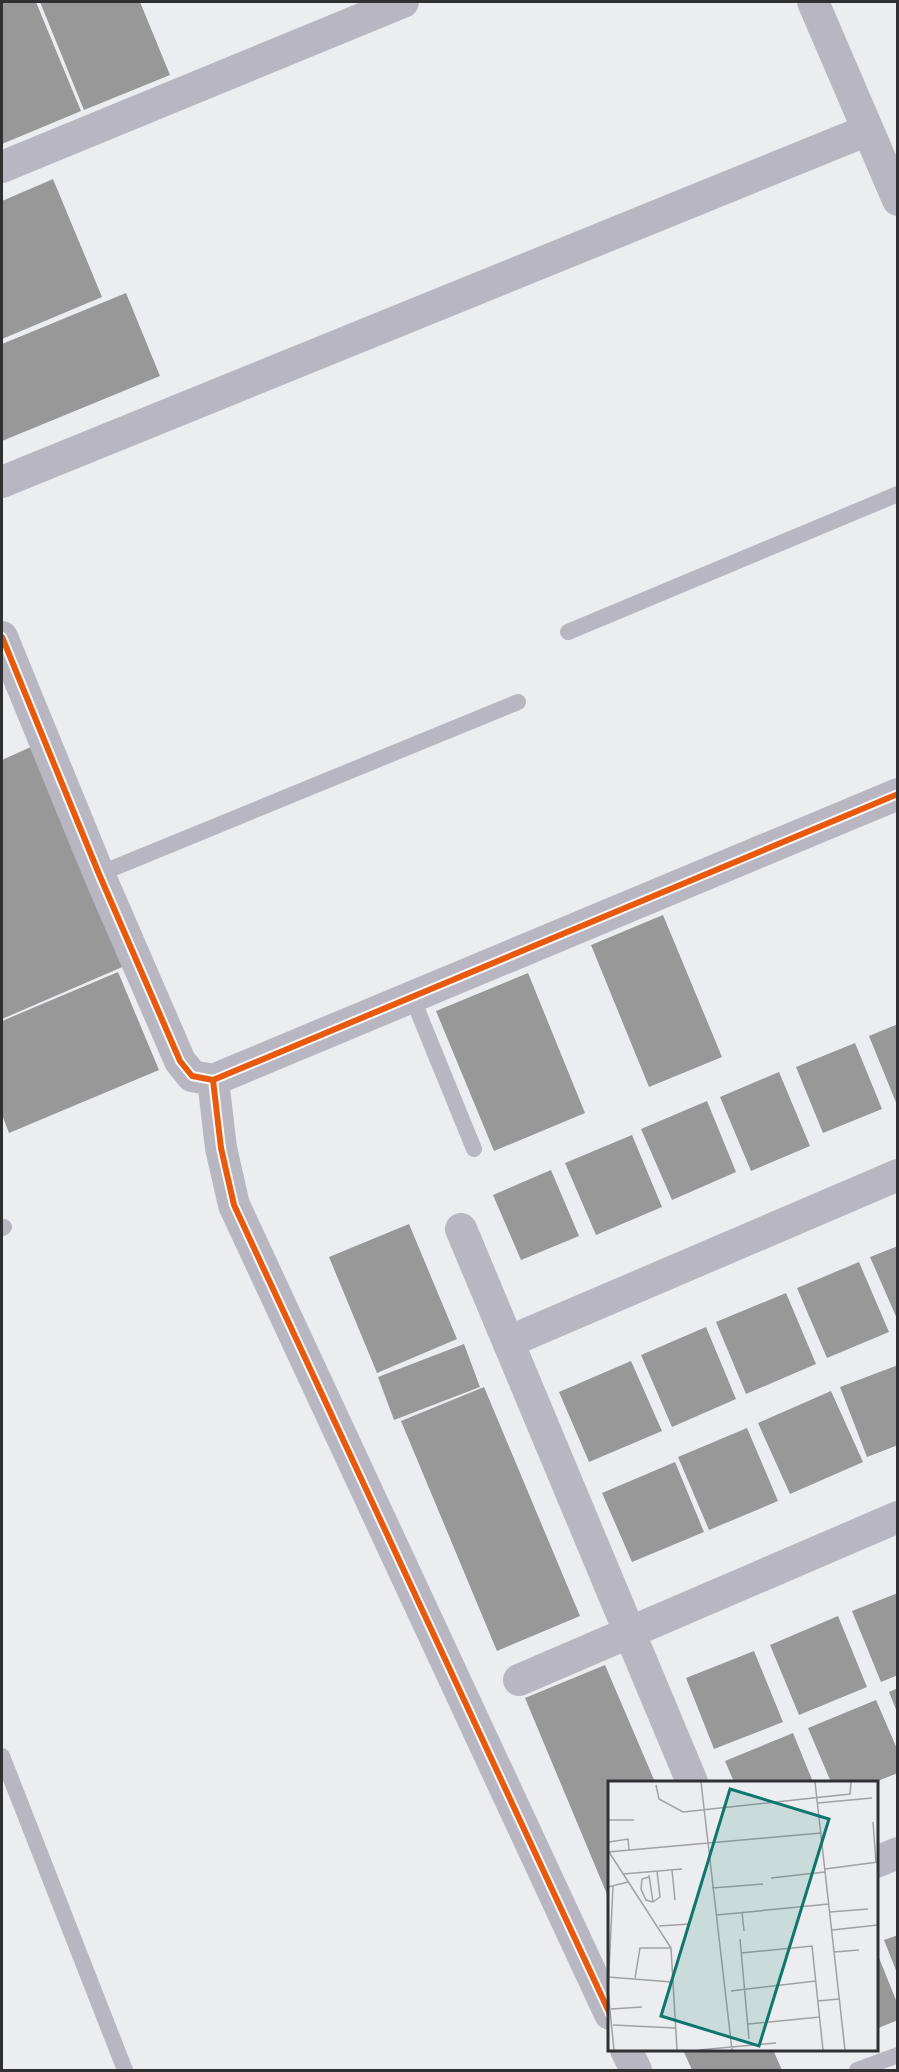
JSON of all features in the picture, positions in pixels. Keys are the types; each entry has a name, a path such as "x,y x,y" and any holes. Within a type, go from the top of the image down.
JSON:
{"street":[{"path":"2,167 403,2"},
{"path":"813,2 897,200"},
{"path":"2,482 868,130"},
{"path":"2,637 99,873 180,1061 192,1076 213,1080 897,794"},
{"path":"213,1080 221,1148 234,1205 608,2012"},
{"path":"508,1342 897,1174"},
{"path":"461,1229 692,1781"},
{"path":"519,1680 897,1516"},
{"path":"878,1861 897,1853"},
{"path":"627,2051 636,2070"}],"lane":[{"path":"568,632 897,494"},
{"path":"99,873 518,702"},
{"path":"412,997 474,1149"},
{"path":"2,1756 125,2070"},
{"path":"857,2070 897,2055"}],"building":[{"path":"2,2 36,2 81,111 2,144"},
{"path":"40,2 140,2 170,75 84,110"},
{"path":"53,179 102,297 2,339 2,201"},
{"path":"126,293 160,376 2,441 2,344"},
{"path":"33,746 127,965 2,1019 2,760"},
{"path":"663,915 722,1057 649,1087 591,945"},
{"path":"118,972 159,1070 9,1133 2,1115 2,1021"},
{"path":"528,973 585,1113 494,1151 436,1011"},
{"path":"898,1024 898,1105 897,1105 869,1036"},
{"path":"855,1043 882,1109 823,1133 796,1067"},
{"path":"779,1072 810,1146 751,1171 720,1097"},
{"path":"707,1101 736,1172 672,1200 641,1129"},
{"path":"632,1135 662,1207 596,1235 565,1163"},
{"path":"551,1170 579,1236 521,1260 493,1195"},
{"path":"409,1224 457,1339 377,1373 329,1257"},
{"path":"898,1246 898,1321 870,1257"},
{"path":"859,1262 889,1332 827,1358 797,1288"},
{"path":"786,1293 816,1364 746,1394 716,1322"},
{"path":"706,1327 736,1399 672,1427 641,1355"},
{"path":"464,1344 480,1387 394,1420 378,1377"},
{"path":"631,1361 662,1431 589,1462 559,1392"},
{"path":"898,1365 898,1445 867,1457 840,1387"},
{"path":"484,1387 580,1616 497,1651 401,1421"},
{"path":"831,1391 863,1462 790,1494 758,1423"},
{"path":"747,1428 778,1501 709,1530 678,1457"},
{"path":"675,1462 704,1532 632,1562 602,1493"},
{"path":"898,1593 898,1675 881,1682 852,1611"},
{"path":"838,1616 867,1687 799,1715 770,1645"},
{"path":"754,1651 783,1722 714,1749 686,1678"},
{"path":"605,1665 655,1781 608,1781 608,1897 525,1698"},
{"path":"898,1688 898,1712 897,1712 889,1692"},
{"path":"876,1700 898,1751 898,1773 878,1781 831,1781 808,1728"},
{"path":"793,1733 813,1781 734,1781 725,1761"},
{"path":"898,1935 898,1973 897,1973 884,1940"},
{"path":"878,1955 898,2005 898,2020 878,2028"},
{"path":"683,2051 773,2051 782,2070 692,2070"}],"cycle path":[{"path":"2,637 99,874 180,1061 192,1076 213,1080 898,794"},
{"path":"213,1080 221,1148 234,1205 608,2010"}]}
